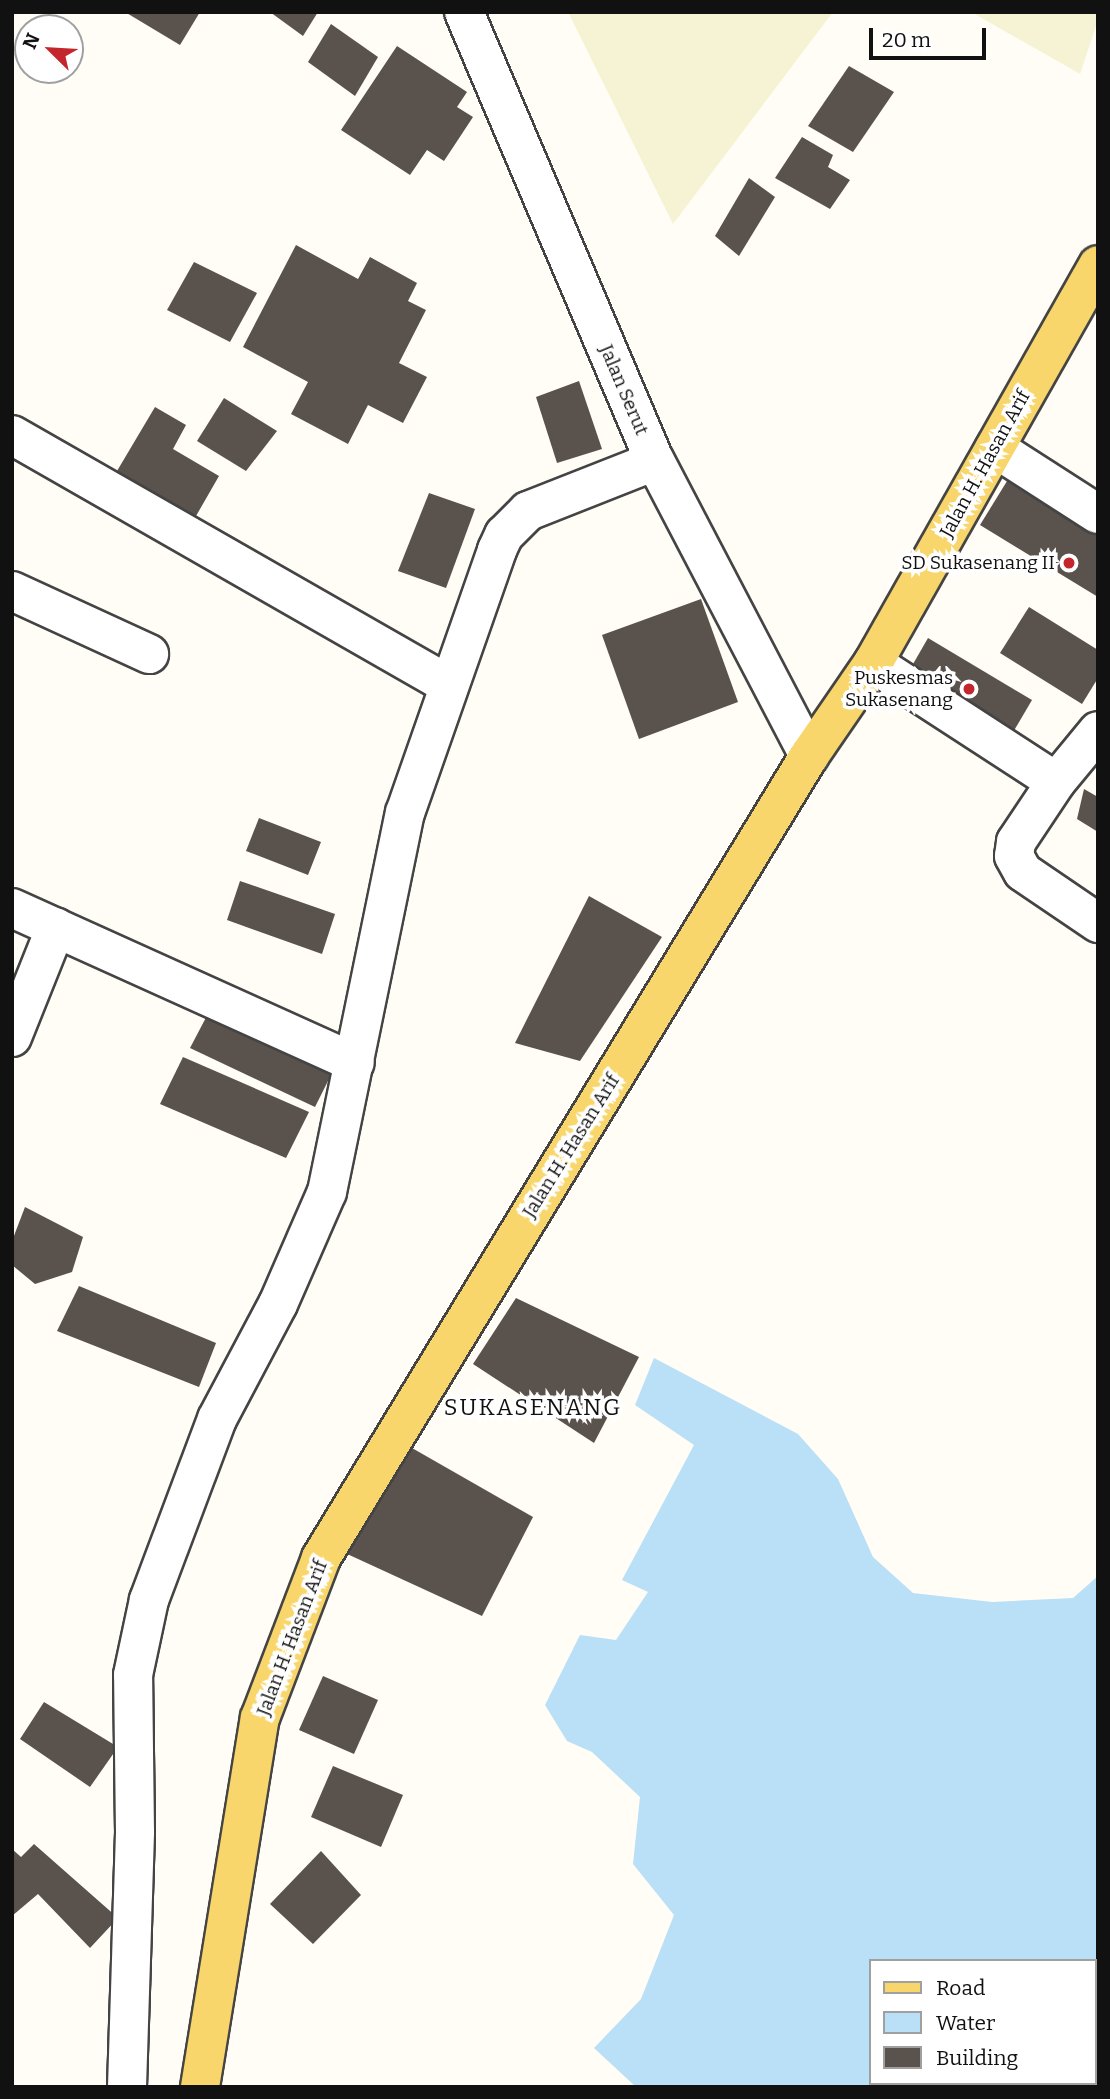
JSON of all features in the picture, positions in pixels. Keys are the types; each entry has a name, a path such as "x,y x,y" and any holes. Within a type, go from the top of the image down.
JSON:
{"main road":[{"name":"Jalan H. Hasan Arif","path":"200,2087 260,1718 321,1558 809,756 873,663 1098,265"}],"street":[{"name":"Jalan Serut","path":"464,12 655,461 809,756"},
{"path":"12,435 449,685"},
{"path":"995,448 1098,514"},
{"path":"127,2087 135,1832 134,1675 139,1636 170,1540 217,1419 278,1304 327,1192 405,813 497,550 514,522 547,501 655,461"},
{"path":"12,591 149,654"},
{"path":"873,663 1056,782"},
{"path":"1098,731 1056,782 1016,842 1014,856 1023,872 1098,923"},
{"path":"12,908 355,1063"},
{"path":"12,1037 56,927"}],"shaded area":[{"path":"568,12 833,12 673,224"},
{"path":"971,12 1098,12 1098,20 1080,74"}],"water":[{"path":"654,1358 798,1434 838,1479 873,1557 913,1593 992,1602 1073,1598 1098,1576 1098,2087 636,2087 594,2048 641,1999 674,1915 633,1864 640,1797 592,1752 567,1741 545,1705 580,1635 616,1640 648,1592 622,1580 694,1445 635,1405"}],"building":[{"path":"125,12 200,12 180,45"},
{"path":"270,12 318,12 303,36"},
{"path":"331,24 378,57 355,96 308,62"},
{"path":"397,46 467,92 457,107 473,117 444,161 427,150 410,175 341,130"},
{"path":"849,66 894,92 853,152 808,126"},
{"path":"802,137 833,155 828,167 850,180 830,209 775,178"},
{"path":"749,178 775,197 739,256 715,236"},
{"path":"296,245 358,279 370,257 417,283 408,301 426,310 399,363 427,377 403,423 368,405 348,444 291,414 308,382 243,347"},
{"path":"194,262 257,293 230,342 167,310"},
{"path":"579,381 602,449 557,463 536,397"},
{"path":"224,398 277,431 246,471 197,441"},
{"path":"155,407 186,425 173,449 219,476 192,523 117,471"},
{"name":"SD Sukasenang II","path":"1012,473 1098,528 1098,597 980,525"},
{"path":"429,493 475,509 446,588 398,571"},
{"path":"701,599 738,702 639,739 602,635"},
{"name":"SD Sukasenang II","path":"1029,607 1098,650 1098,678 1082,704 1000,653"},
{"name":"Puskesmas Sukasenang","path":"928,638 1032,700 1009,739 905,678"},
{"path":"1084,789 1098,797 1098,832 1077,819"},
{"path":"259,818 321,842 308,875 246,851"},
{"path":"240,881 335,914 322,954 227,920"},
{"path":"589,896 662,937 580,1061 515,1043"},
{"path":"211,1008 336,1065 315,1107 190,1048"},
{"path":"183,1057 309,1112 286,1158 160,1104"},
{"path":"25,1207 83,1237 72,1272 35,1284 12,1265 12,1241"},
{"path":"79,1286 216,1343 199,1387 57,1331"},
{"path":"516,1298 639,1357 594,1443 473,1364"},
{"path":"405,1444 533,1517 482,1616 345,1553"},
{"path":"323,1676 378,1700 354,1754 299,1730"},
{"path":"44,1702 118,1747 90,1787 20,1739"},
{"path":"333,1766 403,1795 381,1847 311,1817"},
{"path":"34,1844 118,1918 90,1948 38,1894 12,1916 12,1849 21,1857"},
{"path":"321,1851 361,1895 313,1944 270,1904"}],"place":[{"name":"SD Sukasenang II","path":"1069,563"},
{"name":"Puskesmas Sukasenang","path":"969,689"}],"district":[{"name":"SUKASENANG","path":"533,1407"}]}
